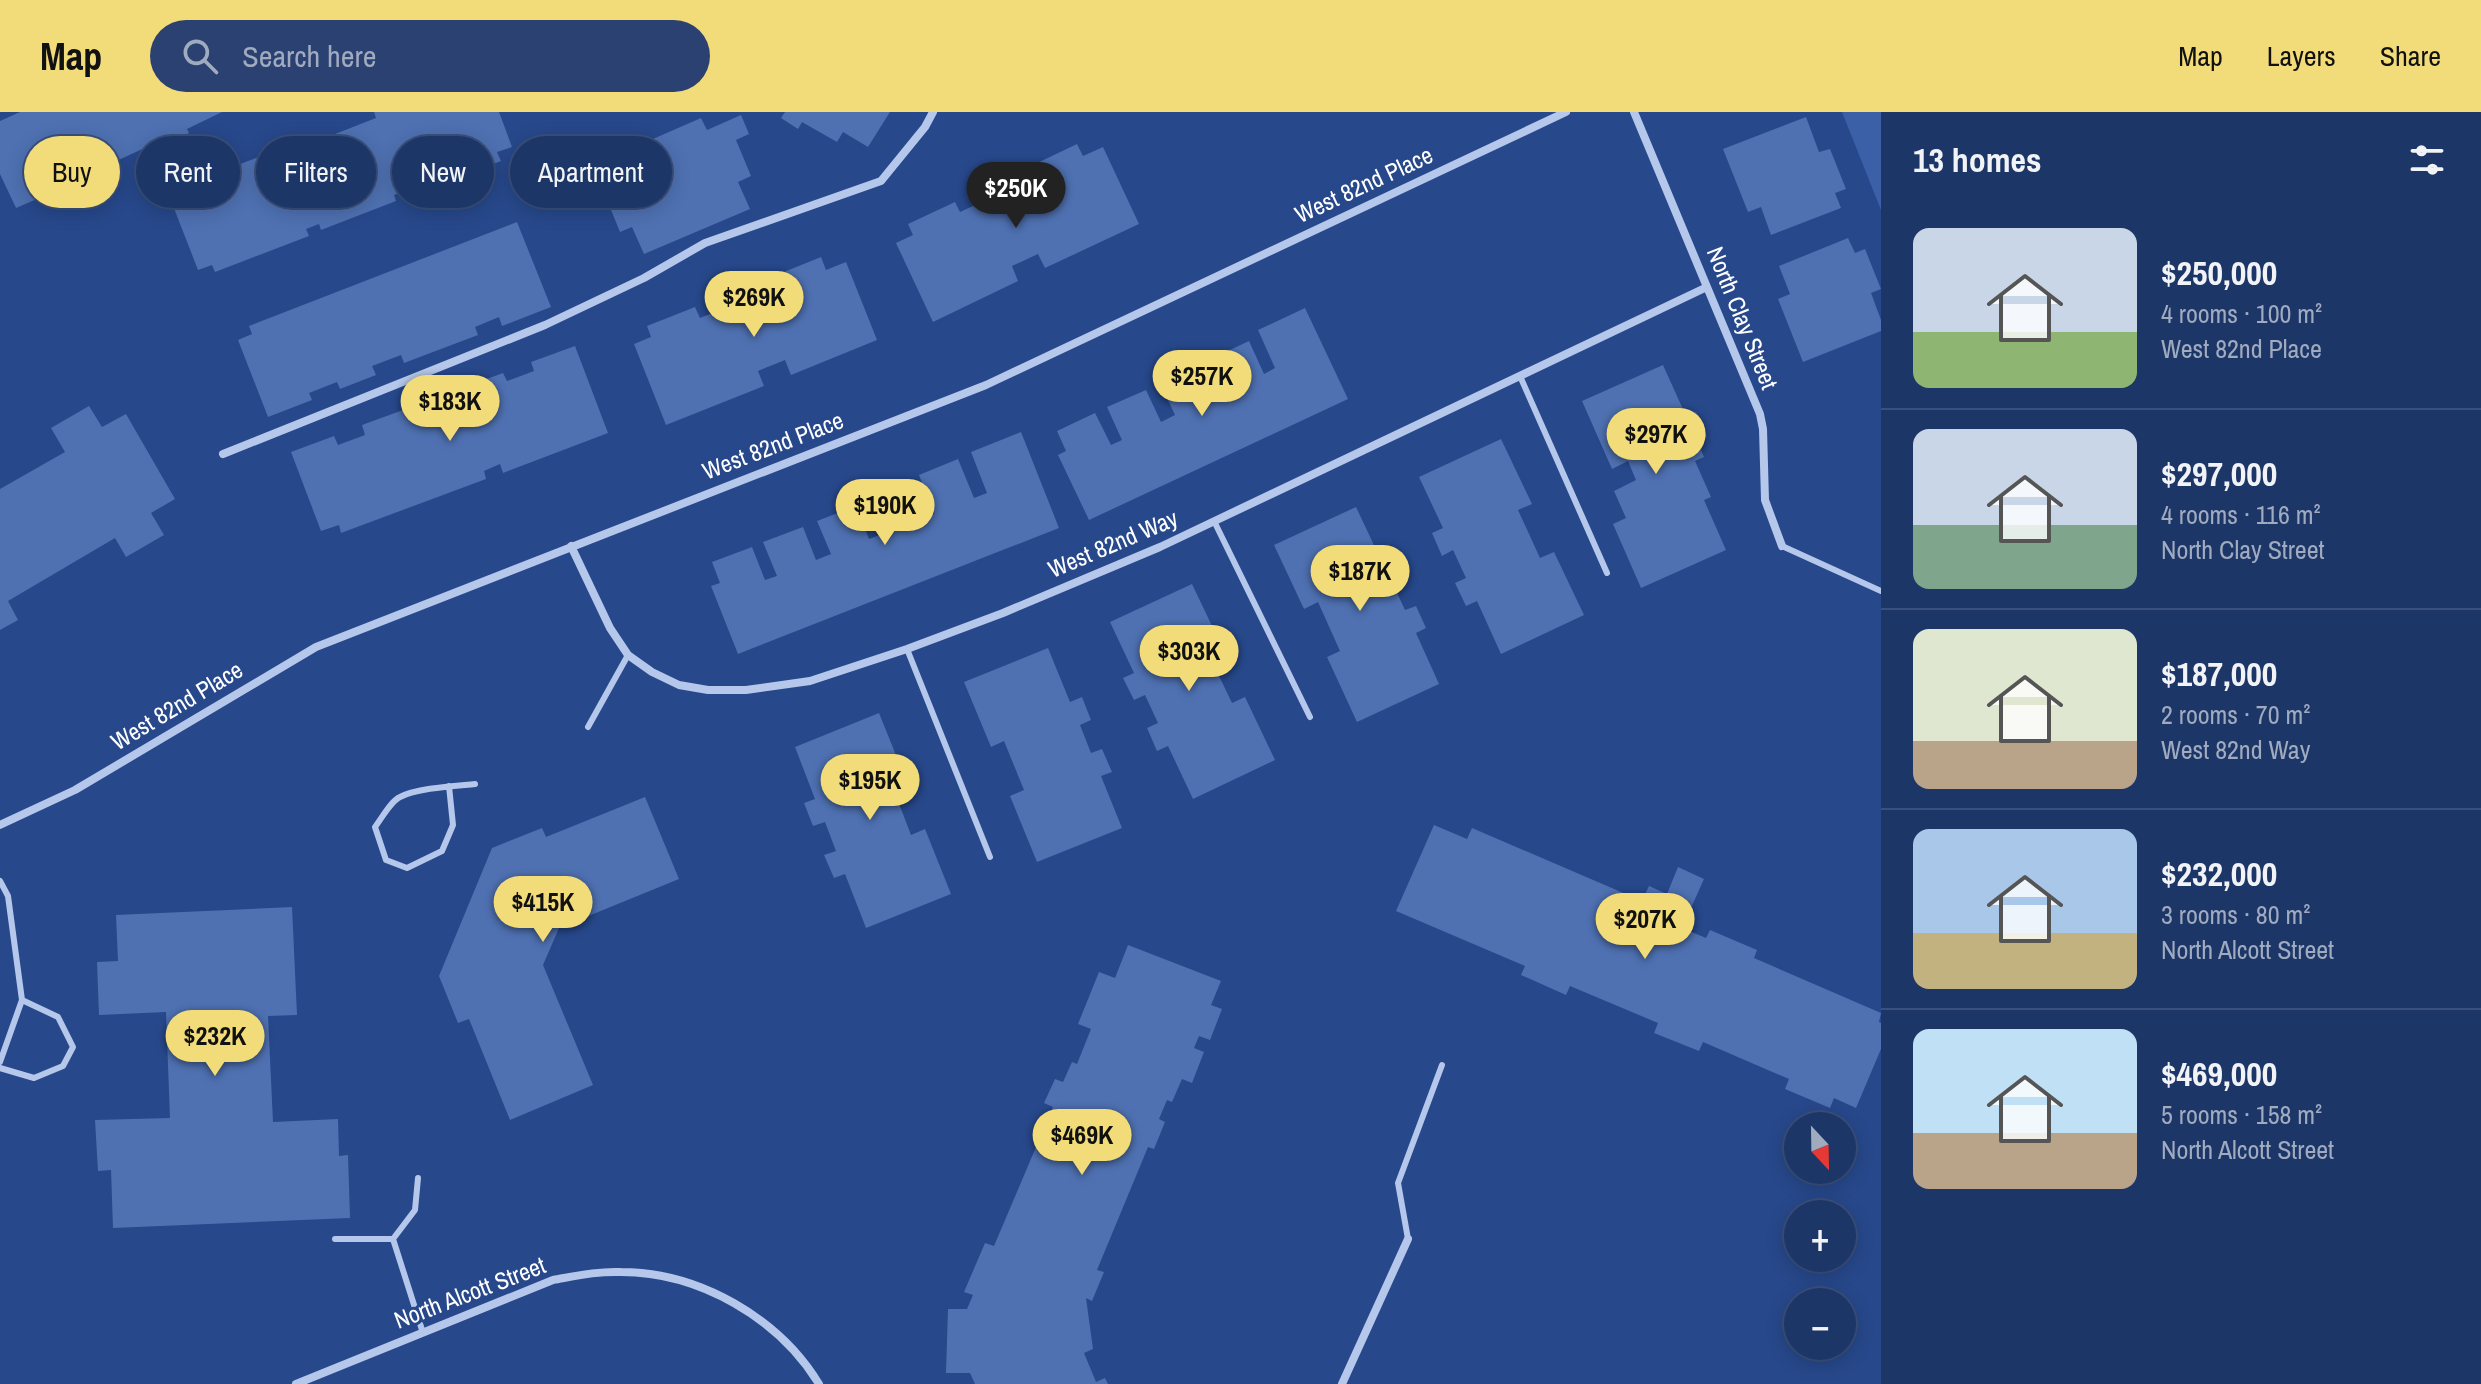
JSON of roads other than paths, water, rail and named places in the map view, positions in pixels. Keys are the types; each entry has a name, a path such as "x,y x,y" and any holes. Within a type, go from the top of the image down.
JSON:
{"street":[{"path":"223,454 545,325 644,278 705,243 881,181 925,127 933,112"},
{"name":"West 82nd Place","path":"0,825 75,790 316,647 986,385 1566,112"},
{"name":"North Clay Street","path":"1634,112 1760,414 1765,500 1782,546"},
{"name":"West 82nd Way","path":"571,546 610,628 628,655 652,672 679,685 708,690 746,690 810,681 1003,613 1160,547 1707,287"},
{"path":"1342,1384 1408,1239"},
{"name":"North Alcott Street","path":"296,1384 553,1280 597,1272 649,1274 693,1284 734,1303 757,1317 788,1345 819,1384"}],"lane":[{"path":"1520,376 1607,573"},
{"path":"1214,521 1310,717"},
{"path":"1782,546 1881,591"},
{"path":"907,649 990,857"},
{"path":"588,727 628,655"},
{"path":"449,786 453,825 442,851 407,868 386,860 375,827 398,797 449,786 475,784"},
{"path":"0,881 8,896 22,1000 0,1065 34,1078 63,1066 73,1047 58,1017 22,1000"},
{"path":"1408,1239 1398,1183 1442,1065"},
{"path":"393,1239 415,1210 418,1178"},
{"path":"335,1239 393,1239"},
{"path":"393,1239 423,1333"}]}
